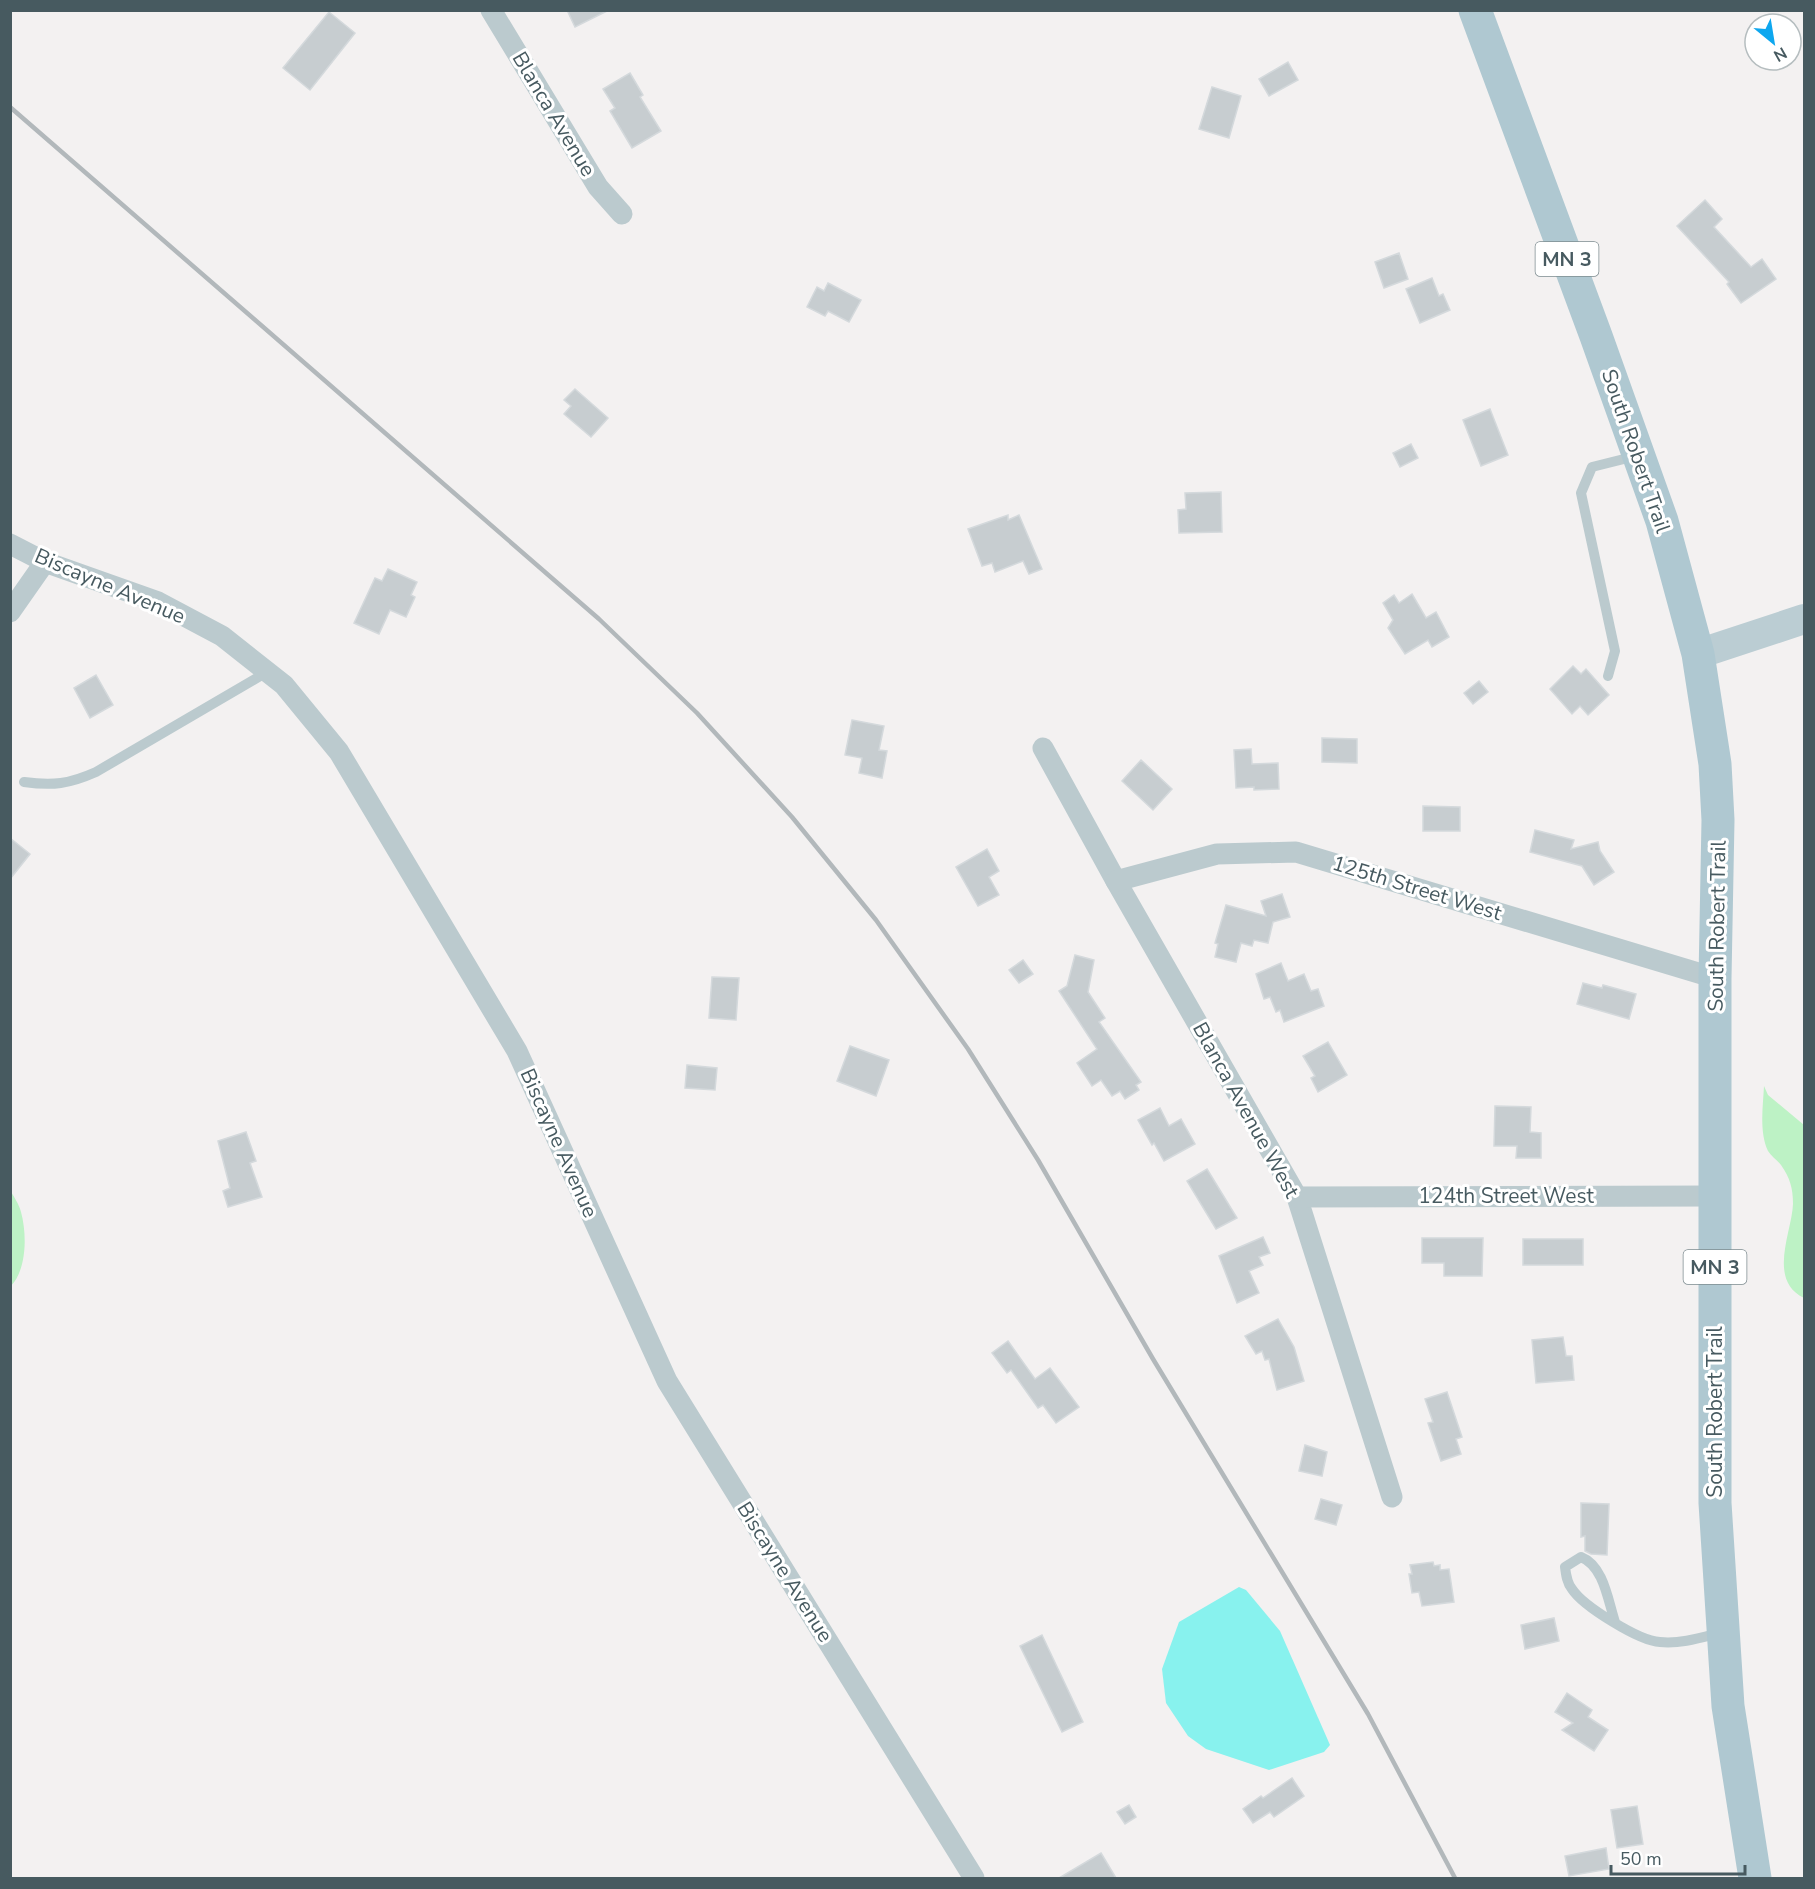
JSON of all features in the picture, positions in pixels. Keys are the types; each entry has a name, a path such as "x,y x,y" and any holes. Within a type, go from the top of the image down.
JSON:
{"main road":[{"name":"South Robert Trail","path":"1475,10 1662,521 1698,654 1715,764 1718,820 1715,978 1715,1503 1728,1706 1755,1878"},
{"path":"1698,654 1804,619"}],"street":[{"name":"Blanca Avenue","path":"491,10 598,187 622,214"},
{"name":"Biscayne Avenue","path":"10,544 45,562 158,602 222,636 284,685 339,752 517,1051 667,1381 974,1878"},
{"path":"10,612 45,562"},
{"name":"Blanca Avenue West","path":"1043,748 1116,881 1297,1197 1392,1497"},
{"name":"125th Street West","path":"1116,881 1217,854 1296,852 1715,978"},
{"name":"124th Street West","path":"1297,1197 1715,1196"}],"lane":[{"path":"1608,676 1615,651 1581,493 1592,467 1639,455"},
{"path":"24,782 61,784 86,777 267,672"},
{"path":"1615,1622 1598,1571 1589,1560 1581,1557 1565,1567 1572,1590 1595,1610 1634,1634 1658,1642 1688,1641 1723,1632"}],"green space":[{"path":"1764,1086 1768,1095 1804,1125 1804,1298 1793,1290 1784,1268 1786,1241 1792,1215 1792,1193 1787,1174 1769,1153 1765,1144 1762,1119"},
{"path":"10,1190 21,1212 25,1241 23,1261 11,1286"}],"water":[{"path":"1239,1587 1246,1590 1280,1631 1330,1745 1324,1752 1269,1770 1206,1749 1188,1736 1166,1703 1162,1669 1179,1622"}],"building":[{"path":"567,10 609,10 575,27"},
{"path":"329,12 355,33 310,90 283,68"},
{"path":"1288,62 1298,80 1269,96 1259,79"},
{"path":"630,73 643,95 640,97 661,131 632,148 610,111 615,108 603,89"},
{"path":"1212,87 1241,96 1229,138 1199,129"},
{"path":"1705,200 1722,219 1714,227 1751,267 1762,259 1776,279 1741,303 1727,284 1729,282 1677,226"},
{"path":"1399,253 1408,279 1384,288 1375,262"},
{"path":"1432,278 1439,296 1443,294 1450,310 1420,323 1406,289"},
{"path":"828,283 861,300 849,322 828,311 825,316 807,307 817,287 824,291"},
{"path":"575,389 608,418 591,437 564,414 571,406 564,400"},
{"path":"1490,409 1508,455 1481,466 1463,420"},
{"path":"1411,444 1418,458 1400,467 1393,453"},
{"path":"1221,492 1222,532 1179,533 1178,510 1186,509 1185,493"},
{"path":"1008,515 1008,520 1019,515 1042,569 1029,574 1023,561 995,572 992,563 982,566 968,529"},
{"path":"388,569 417,582 411,595 415,597 406,617 390,610 379,634 354,623 375,578 382,581"},
{"path":"1412,594 1426,618 1436,612 1449,637 1432,647 1428,640 1405,654 1388,628 1393,620 1383,603 1394,595 1399,603"},
{"path":"1573,666 1581,674 1586,669 1609,695 1588,715 1580,706 1572,714 1550,689"},
{"path":"96,675 113,705 90,718 74,688"},
{"path":"1479,681 1488,692 1473,704 1464,693"},
{"path":"852,720 884,726 879,750 887,751 882,778 859,773 862,758 845,755"},
{"path":"1322,738 1357,739 1357,763 1322,762"},
{"path":"1251,749 1252,764 1278,763 1279,789 1236,788 1234,750"},
{"path":"1141,760 1172,789 1153,810 1122,781"},
{"path":"1423,806 1460,807 1460,831 1423,831"},
{"path":"1535,830 1574,840 1571,849 1598,842 1600,851 1614,872 1594,885 1582,866 1530,852"},
{"path":"10,838 30,854 10,879"},
{"path":"987,849 999,871 989,877 999,895 978,906 956,867"},
{"path":"1282,894 1290,917 1273,922 1268,943 1254,940 1252,946 1241,943 1236,962 1215,957 1218,944 1215,943 1226,905 1266,916 1261,901"},
{"path":"1075,955 1094,960 1088,992 1105,1018 1099,1022 1141,1082 1136,1085 1139,1090 1125,1099 1120,1091 1112,1096 1101,1080 1092,1086 1077,1063 1097,1049 1059,991 1067,986"},
{"path":"1023,960 1033,974 1019,983 1009,970"},
{"path":"1281,963 1288,981 1304,974 1311,991 1318,989 1324,1006 1284,1022 1280,1010 1276,1012 1270,997 1264,999 1256,974"},
{"path":"712,977 739,978 736,1020 709,1018"},
{"path":"1583,983 1602,988 1603,985 1636,994 1629,1019 1577,1004"},
{"path":"1328,1042 1347,1075 1318,1092 1311,1078 1315,1076 1303,1056"},
{"path":"850,1046 889,1060 876,1096 837,1081"},
{"path":"687,1065 717,1068 715,1090 685,1088"},
{"path":"1495,1106 1531,1107 1530,1132 1541,1133 1541,1158 1516,1158 1517,1146 1494,1146"},
{"path":"1160,1108 1169,1126 1181,1119 1195,1144 1164,1161 1138,1120"},
{"path":"246,1132 256,1161 250,1163 262,1197 228,1207 223,1191 230,1188 218,1141"},
{"path":"1207,1169 1237,1218 1216,1229 1187,1181"},
{"path":"1263,1237 1270,1253 1259,1257 1263,1265 1249,1271 1259,1293 1237,1303 1219,1256"},
{"path":"1422,1238 1483,1238 1482,1276 1444,1276 1444,1263 1422,1263"},
{"path":"1523,1239 1583,1239 1583,1265 1523,1265"},
{"path":"1278,1319 1294,1347 1304,1381 1277,1390 1269,1359 1265,1360 1262,1351 1256,1354 1245,1336"},
{"path":"1563,1337 1566,1356 1572,1356 1574,1380 1536,1383 1532,1340"},
{"path":"1008,1341 1035,1379 1050,1368 1079,1407 1056,1423 1043,1405 1038,1408 1011,1370 1007,1373 992,1353"},
{"path":"1447,1392 1462,1437 1456,1439 1461,1454 1441,1461 1428,1423 1433,1422 1425,1399"},
{"path":"1305,1445 1327,1452 1322,1476 1299,1471"},
{"path":"1321,1499 1342,1505 1336,1525 1315,1519"},
{"path":"1581,1503 1609,1504 1607,1555 1591,1554 1585,1551 1585,1536 1581,1537"},
{"path":"1433,1562 1434,1566 1440,1565 1440,1570 1449,1569 1454,1602 1422,1606 1419,1592 1412,1593 1410,1565"},
{"path":"1554,1618 1559,1641 1525,1649 1521,1625"},
{"path":"1042,1635 1083,1722 1062,1732 1020,1646"},
{"path":"1567,1693 1592,1710 1588,1717 1608,1730 1594,1751 1562,1730 1573,1723 1555,1712"},
{"path":"1292,1778 1304,1796 1274,1817 1270,1812 1253,1823 1243,1809"},
{"path":"1129,1805 1136,1817 1125,1824 1117,1812"},
{"path":"1637,1806 1643,1844 1617,1848 1611,1810"},
{"path":"1606,1848 1609,1869 1569,1876 1565,1856"},
{"path":"1101,1853 1116,1878 1059,1878"}],"railway":[{"path":"10,107 599,619 697,713 792,817 876,920 968,1049 1038,1160 1153,1359 1368,1714 1455,1878"}]}
